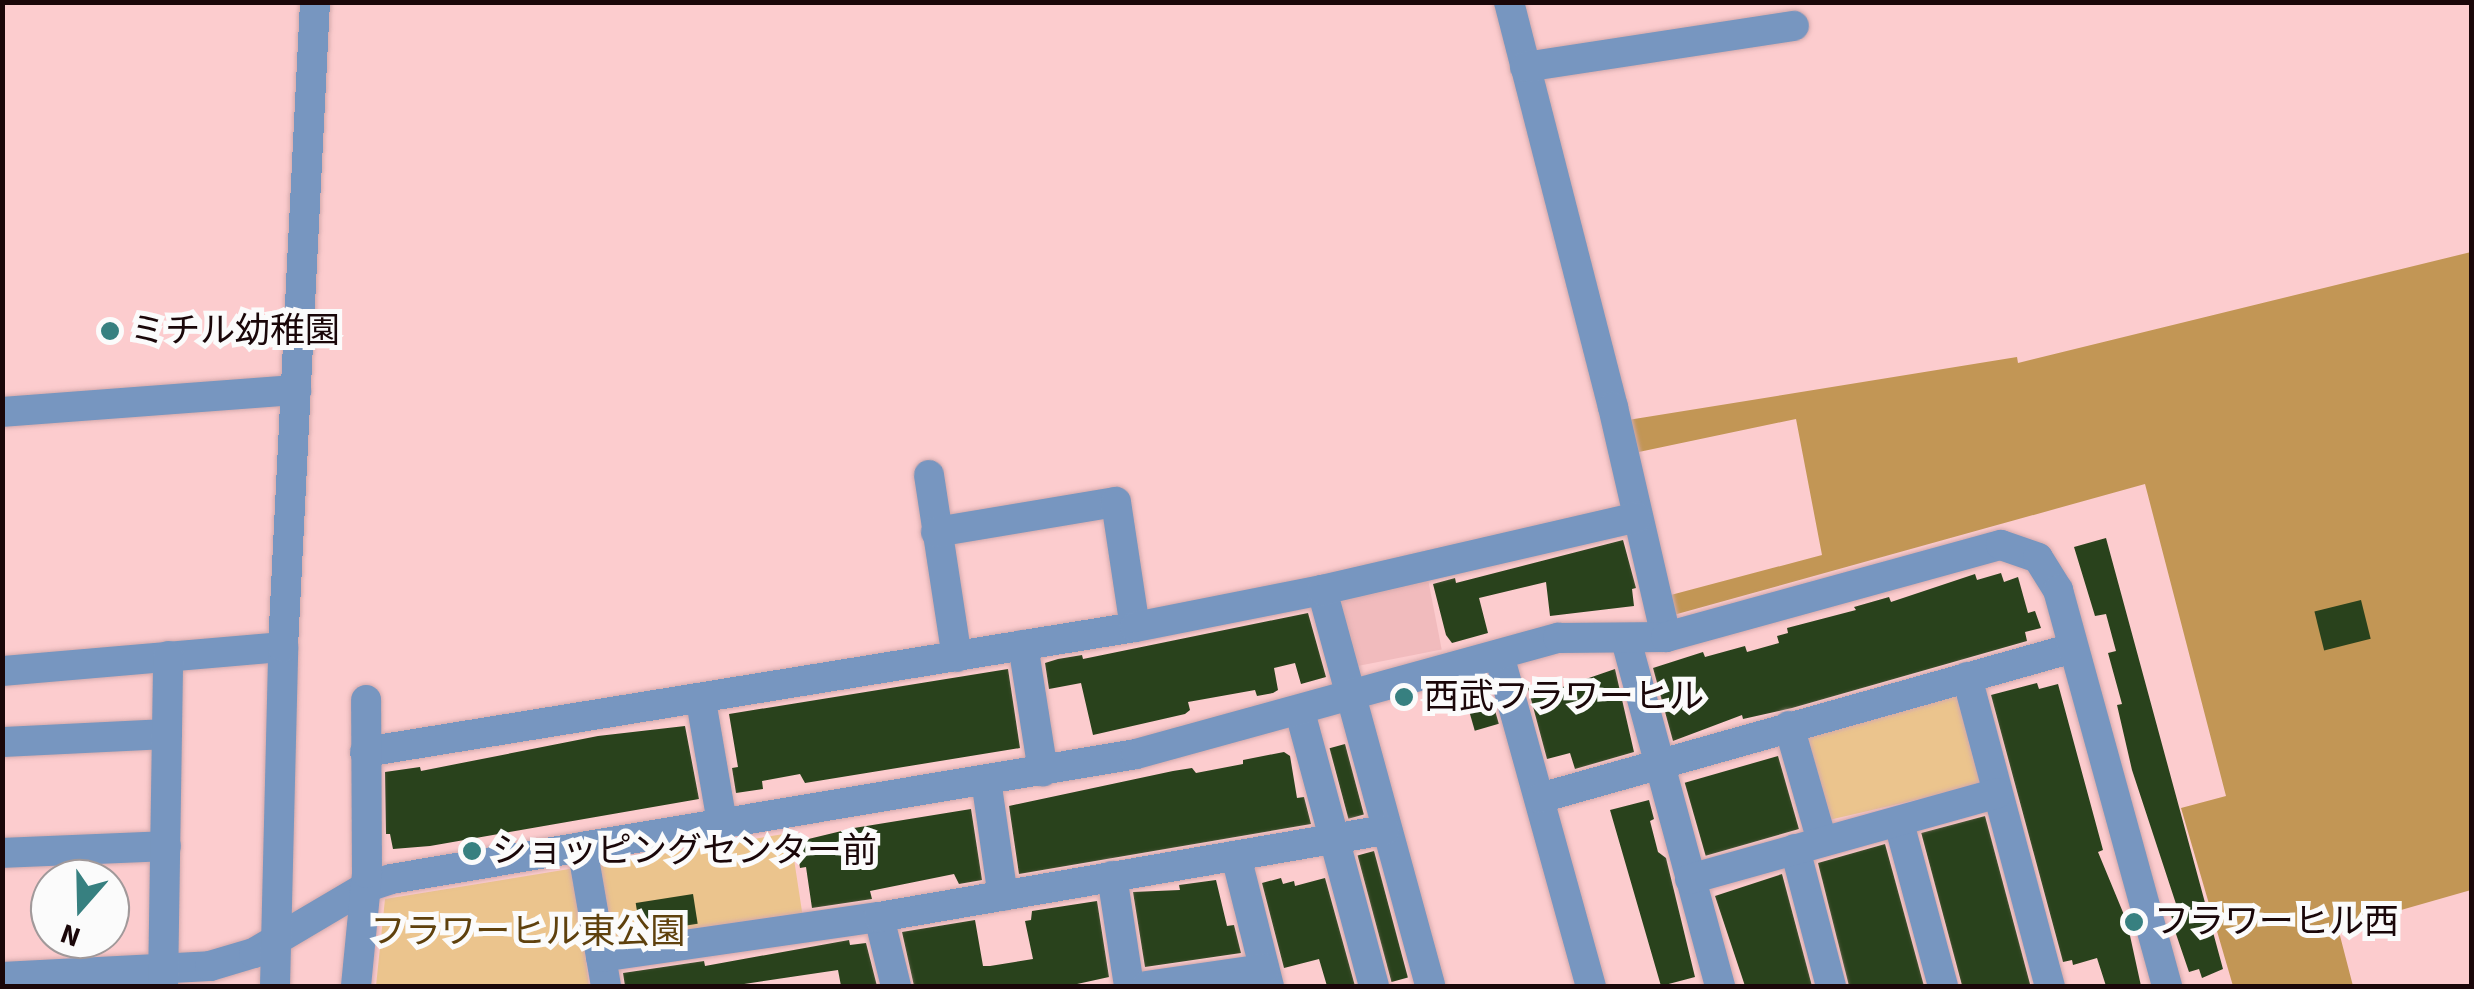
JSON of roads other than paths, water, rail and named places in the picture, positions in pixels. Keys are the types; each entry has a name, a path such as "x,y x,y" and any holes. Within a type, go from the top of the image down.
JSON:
{"street":[{"path":"275,986 283,647 316,2"},
{"path":"1509,2 1614,407 1666,636"},
{"path":"1525,67 1794,26"},
{"path":"2,412 296,390"},
{"path":"929,475 957,657"},
{"path":"936,532 1116,502 1135,628"},
{"path":"365,752 701,701 1135,628 1322,590 1637,517"},
{"path":"2,976 163,978 234,960 277,941 364,888 391,878 1043,771 1189,742 1583,634 1626,640 1666,636 1984,547 2012,546 2031,553 2049,571 2166,986"},
{"path":"1322,590 1430,986"},
{"path":"1626,640 1720,986"},
{"path":"1023,645 1043,771"},
{"path":"2,670 283,647"},
{"path":"1540,798 2073,648"},
{"path":"1499,655 1591,986"},
{"path":"163,978 168,656"},
{"path":"1967,678 2050,986"},
{"path":"356,986 364,888 366,700"},
{"path":"701,701 722,824"},
{"path":"1300,712 1374,986"},
{"path":"1788,726 1832,986"},
{"path":"2,742 166,734"},
{"path":"986,780 1002,896"},
{"path":"1690,879 1997,793"},
{"path":"1899,822 1943,986"},
{"path":"582,847 604,972 879,917 1385,830"},
{"path":"2,854 166,846"},
{"path":"1147,986 1267,978 1236,856"},
{"path":"1112,876 1129,986"},
{"path":"879,917 896,986"}],"place":[{"name":"ミチル幼稚園","path":"110,331"},
{"name":"西武フラワーヒル","path":"1404,697"},
{"name":"ショッピングセンター前","path":"472,851"},
{"name":"フラワーヒル西","path":"2134,922"}],"park label":[{"name":"フラワーヒル東公園","path":"528,932"}]}
